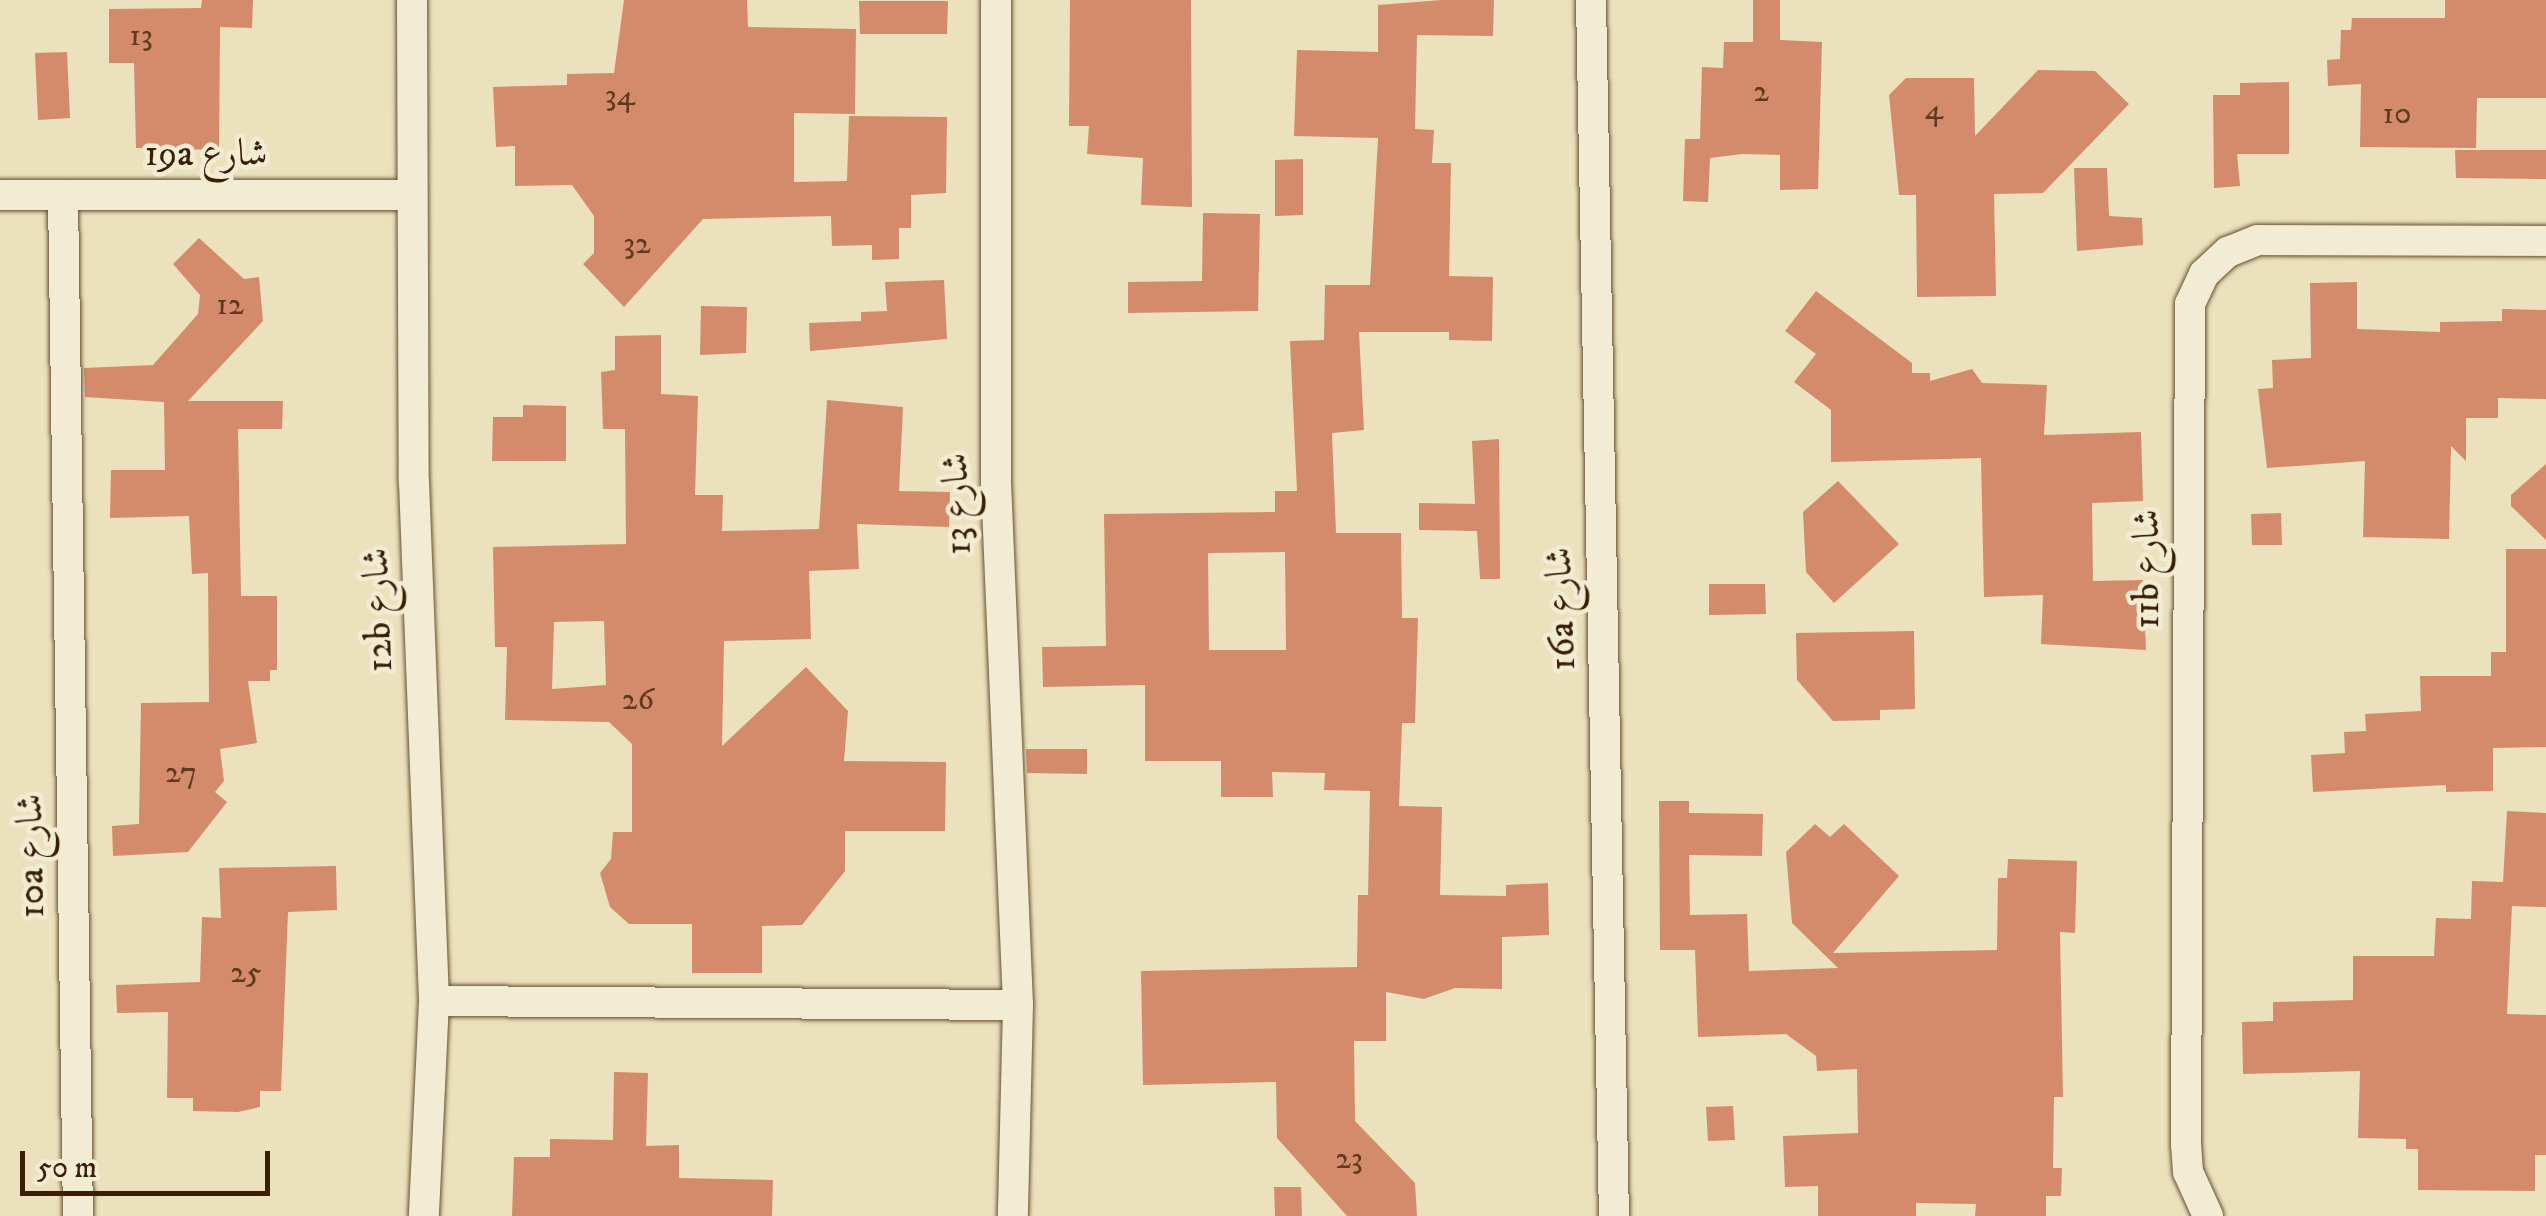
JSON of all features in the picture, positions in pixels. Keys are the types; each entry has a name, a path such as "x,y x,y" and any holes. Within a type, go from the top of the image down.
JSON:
{"street":[{"name":"12b شارع","path":"412,0 414,482 434,1001 424,1216"},
{"name":"شارع 13","path":"996,0 996,482 1018,1005 1012,1216"},
{"name":"16a شارع","path":"1590,0 1614,1216"},
{"name":"19a شارع","path":"0,195 412,195"},
{"name":"10a شارع","path":"62,195 78,1216"},
{"name":"11b شارع","path":"2208,1216 2188,1172 2186,1145 2190,304 2204,274 2228,252 2258,240 2546,240"},
{"path":"434,1001 1018,1005"}],"building":[{"path":"202,0 253,0 252,28 220,27 219,150 136,148 134,63 109,63 109,9 201,8"},
{"path":"624,0 747,0 748,27 856,29 855,114 794,113 794,182 847,181 849,116 947,117 946,193 911,195 911,228 899,228 899,259 872,260 872,245 832,246 831,216 703,219 624,307 583,264 594,253 594,216 572,185 515,186 515,146 496,147 493,87 567,85 567,74 614,73"},
{"path":"1070,0 1191,0 1192,207 1141,205 1143,158 1087,154 1089,126 1069,126"},
{"path":"1494,0 1493,36 1417,35 1415,129 1434,130 1432,163 1451,163 1449,276 1493,277 1492,341 1449,340 1449,332 1359,332 1364,430 1332,433 1336,533 1401,533 1402,618 1418,618 1415,723 1402,723 1399,806 1442,807 1440,895 1506,896 1506,885 1548,883 1549,935 1502,937 1502,989 1455,988 1424,999 1386,992 1386,1041 1354,1041 1355,1121 1415,1183 1417,1216 1347,1216 1277,1138 1276,1082 1143,1085 1141,971 1357,967 1358,895 1368,895 1370,791 1324,790 1325,773 1272,772 1273,797 1221,797 1221,761 1145,761 1145,685 1043,687 1042,647 1106,646 1104,514 1275,512 1275,491 1297,491 1290,341 1324,340 1325,285 1370,285 1378,138 1294,136 1297,50 1378,52 1378,5","holes":["1285,552 1286,650 1209,650 1208,553"]},
{"path":"1753,0 1780,0 1780,40 1822,42 1818,189 1780,190 1780,155 1742,154 1710,158 1708,202 1683,201 1685,139 1700,139 1702,67 1723,68 1724,42 1753,42"},
{"path":"2445,0 2546,0 2546,98 2477,98 2476,148 2360,147 2361,84 2328,86 2327,60 2340,59 2341,30 2351,30 2352,18 2445,18"},
{"path":"859,1 948,1 947,34 860,34"},
{"path":"67,52 70,118 38,120 35,53"},
{"path":"2038,70 2095,71 2129,104 2043,193 1994,194 1996,296 1917,297 1916,195 1899,195 1889,95 1906,78 1974,78 1975,136"},
{"path":"2289,82 2289,154 2237,154 2240,186 2214,188 2213,95 2240,95 2240,83"},
{"path":"2455,150 2546,150 2546,179 2456,178"},
{"path":"1303,159 1303,215 1275,216 1275,160"},
{"path":"2074,168 2107,168 2109,216 2142,218 2143,245 2077,251"},
{"path":"1203,213 1260,214 1258,311 1128,313 1128,282 1202,281"},
{"path":"199,238 244,279 259,277 263,321 188,401 283,401 282,429 238,429 241,596 277,596 277,670 270,670 270,681 248,681 257,743 220,749 224,781 215,792 227,802 188,852 113,856 112,826 139,824 141,703 209,702 208,573 192,574 189,516 110,518 111,470 165,470 164,402 85,397 84,368 153,365 198,314 200,295 173,264"},
{"path":"944,280 947,339 810,351 809,323 861,321 861,312 887,311 885,282"},
{"path":"2357,282 2357,329 2440,332 2440,322 2502,321 2502,309 2546,310 2546,399 2498,398 2498,418 2466,418 2466,461 2451,446 2449,539 2363,537 2365,461 2267,468 2258,389 2273,388 2272,360 2311,358 2310,283"},
{"path":"1816,291 1912,363 1912,373 1930,373 1930,381 1972,369 1982,383 2047,385 2044,435 2141,432 2143,501 2092,503 2093,581 2143,580 2146,650 2041,644 2043,595 1984,597 1981,458 1831,462 1831,410 1794,382 1816,354 1785,331"},
{"path":"701,306 747,307 746,353 700,355"},
{"path":"661,335 661,394 698,396 695,495 723,495 722,531 819,529 827,400 903,407 899,491 950,492 949,527 857,524 859,569 809,571 811,639 724,641 722,746 806,667 848,711 844,761 946,762 945,831 845,831 845,871 802,925 762,926 762,973 692,973 692,924 629,924 610,907 600,873 611,859 613,832 632,832 632,744 609,722 505,720 507,647 495,647 493,547 626,544 625,429 603,429 601,372 615,370 615,336","holes":["604,621 606,685 552,689 554,622"]},
{"path":"523,405 566,406 566,461 492,461 493,417 523,417"},
{"path":"1499,439 1500,579 1480,579 1477,531 1419,530 1419,503 1475,504 1472,441"},
{"path":"2546,464 2546,540 2511,506 2511,495"},
{"path":"1838,481 1899,544 1834,603 1806,572 1803,512"},
{"path":"2281,513 2282,545 2252,545 2251,514"},
{"path":"2506,549 2546,549 2546,747 2493,748 2493,791 2446,792 2446,785 2313,792 2311,755 2345,753 2344,732 2366,731 2365,714 2421,711 2420,676 2491,676 2491,652 2506,652"},
{"path":"1709,584 1765,584 1766,614 1709,615"},
{"path":"1914,631 1915,709 1880,710 1880,720 1833,721 1797,680 1796,633"},
{"path":"1026,749 1087,749 1087,774 1027,773"},
{"path":"1659,801 1689,801 1689,813 1763,814 1762,856 1689,855 1690,915 1747,914 1749,971 1838,968 1792,923 1786,852 1815,824 1830,837 1844,824 1899,876 1833,953 1997,950 1998,878 2007,878 2008,859 2077,861 2075,933 2060,932 2063,1097 2054,1097 2053,1168 2062,1168 2061,1196 2046,1196 2046,1216 1975,1216 1976,1204 1916,1203 1916,1216 1818,1216 1818,1186 1785,1187 1783,1136 1858,1133 1857,1069 1817,1071 1816,1056 1786,1034 1698,1037 1695,950 1660,950"},
{"path":"2507,811 2546,813 2546,907 2512,906 2507,1014 2546,1015 2546,1155 2535,1155 2535,1191 2418,1190 2418,1149 2406,1149 2406,1139 2358,1138 2360,1071 2243,1074 2242,1022 2273,1021 2273,1002 2353,1000 2353,956 2434,956 2436,918 2471,919 2472,881 2503,882"},
{"path":"336,866 337,910 288,912 281,1091 260,1091 260,1107 238,1112 193,1111 193,1098 167,1098 168,1012 117,1013 116,985 200,982 202,917 221,918 219,868"},
{"path":"614,1072 648,1073 646,1146 679,1145 679,1178 773,1180 772,1216 512,1216 514,1157 550,1157 550,1139 613,1140"},
{"path":"1733,1106 1735,1140 1708,1141 1706,1107"},
{"path":"1274,1187 1301,1187 1302,1216 1275,1216"}]}
